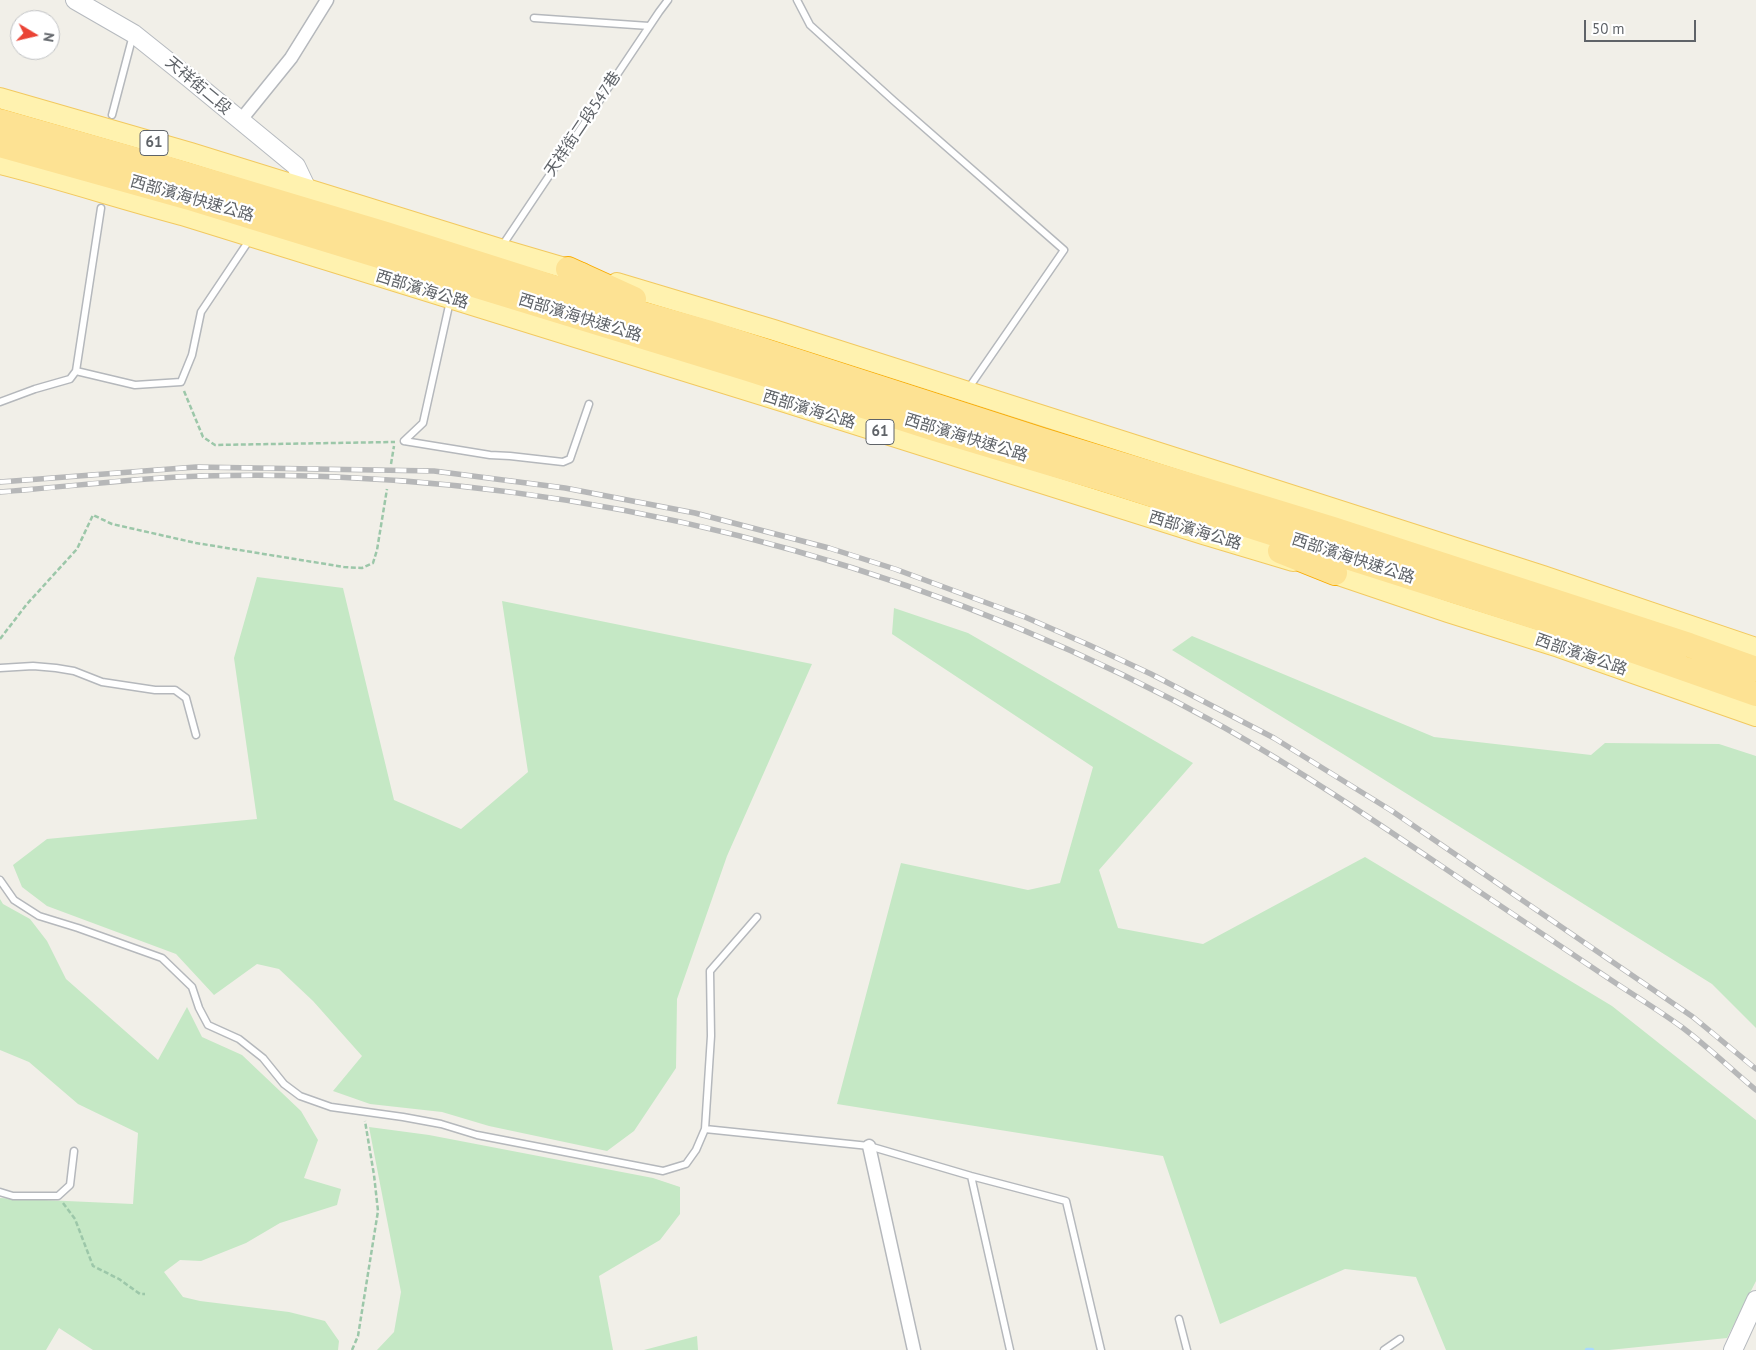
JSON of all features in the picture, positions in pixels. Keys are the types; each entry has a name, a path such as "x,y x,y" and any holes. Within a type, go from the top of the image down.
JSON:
{"highway":[{"name":"西部濱海快速公路","path":"0,121 386,234 581,296 706,332 1042,440 1333,529 1689,645 1756,669"},
{"name":"西部濱海快速公路","path":"0,145 193,198 748,369 935,429 1102,479 1551,622 1756,694"},
{"path":"568,269 706,332"},
{"path":"1102,479 1336,573"}],"main road":[{"name":"61","path":"0,98 191,153 500,249 774,330 1543,576 1756,648"},
{"name":"西部濱海公路","path":"0,164 49,176 114,197 182,215 1203,534 1336,573 1448,612 1559,647 1756,716"}],"street":[{"name":"天祥街二段","path":"74,0 134,34 189,78 296,166 307,189"},
{"path":"240,121 291,58 327,0"},
{"path":"869,1146 914,1350"},
{"path":"1733,1350 1756,1300"}],"lane":[{"path":"327,0 336,0"},
{"name":"天祥街二段547巷","path":"500,249 668,0"},
{"path":"797,0 810,25 1064,250 966,392"},
{"path":"534,18 649,26"},
{"path":"112,115 134,34"},
{"path":"0,402 70,379 76,371 101,208"},
{"path":"76,371 135,385 180,382 192,355 201,312 251,238"},
{"path":"404,441 423,423 451,299"},
{"path":"404,441 490,455 563,462 570,459 588,404"},
{"path":"0,668 33,666 56,668 74,671 102,682 155,690 175,690 186,698 196,735"},
{"path":"0,880 14,900 39,916 162,958 192,987 199,1008 208,1025 239,1039 263,1058 284,1084 300,1096 331,1107 441,1124 477,1135 663,1171 686,1164 696,1150 706,1129 710,1036 710,971 756,917"},
{"path":"706,1129 869,1146 1066,1201 1101,1350"},
{"path":"0,1192 13,1196 58,1196 70,1185 74,1151"},
{"path":"972,1176 1010,1350"},
{"path":"1179,1319 1187,1350"},
{"path":"1384,1350 1400,1339"}],"path":[{"path":"180,382 203,437 215,445 404,441"},
{"path":"392,464 395,442"},
{"path":"0,639 27,604 77,549 93,515 112,524 196,543 344,567 362,568 373,563 377,550 387,489"},
{"path":"352,1350 358,1336 378,1211 364,1113"},
{"path":"58,1196 75,1219 94,1266 119,1279 140,1294 145,1294"}],"green space":[{"path":"257,577 343,588 394,800 461,829 528,772 502,601 812,664 727,856 677,999 676,1068 634,1131 607,1151 489,1126 442,1112 370,1104 333,1091 362,1056 313,1001 279,969 257,964 214,995 176,954 47,906 22,887 13,865 47,839 257,819 234,658"},
{"path":"894,608 968,633 1193,763 1099,870 1118,928 1203,944 1365,857 1612,1006 1756,1120 1756,1281 1727,1338 1609,1350 1446,1350 1416,1277 1345,1269 1220,1324 1163,1156 837,1104 901,863 1028,890 1060,883 1093,767 892,634"},
{"path":"1192,636 1434,737 1591,755 1605,743 1719,744 1756,756 1756,1028 1712,984 1343,754 1172,650"},
{"path":"0,899 3,904 30,919 47,941 66,979 158,1060 187,1007 202,1037 242,1055 301,1111 318,1140 304,1178 341,1189 337,1205 280,1223 246,1243 201,1261 180,1260 164,1272 183,1297 200,1301 289,1312 325,1321 339,1341 338,1350 93,1350 59,1328 46,1350 0,1350 0,1198 133,1204 138,1133 78,1104 29,1062 0,1050"},
{"path":"369,1127 429,1135 653,1178 680,1187 680,1214 660,1240 599,1276 613,1350 377,1350 394,1332 401,1292"},
{"path":"697,1336 698,1350 644,1350"}],"waterway":[{"path":"1587,1350 1592,1350"}],"railway":[{"path":"0,482 196,467 434,471 565,488 695,513 829,548 895,569 1025,617 1089,645 1151,674 1274,738 1392,811 1693,1017 1756,1069"},
{"path":"0,492 176,477 218,476 336,477 452,485 568,500 682,522 795,551 906,586 1015,627 1122,674 1225,728 1314,782 1683,1028 1756,1090"}]}
